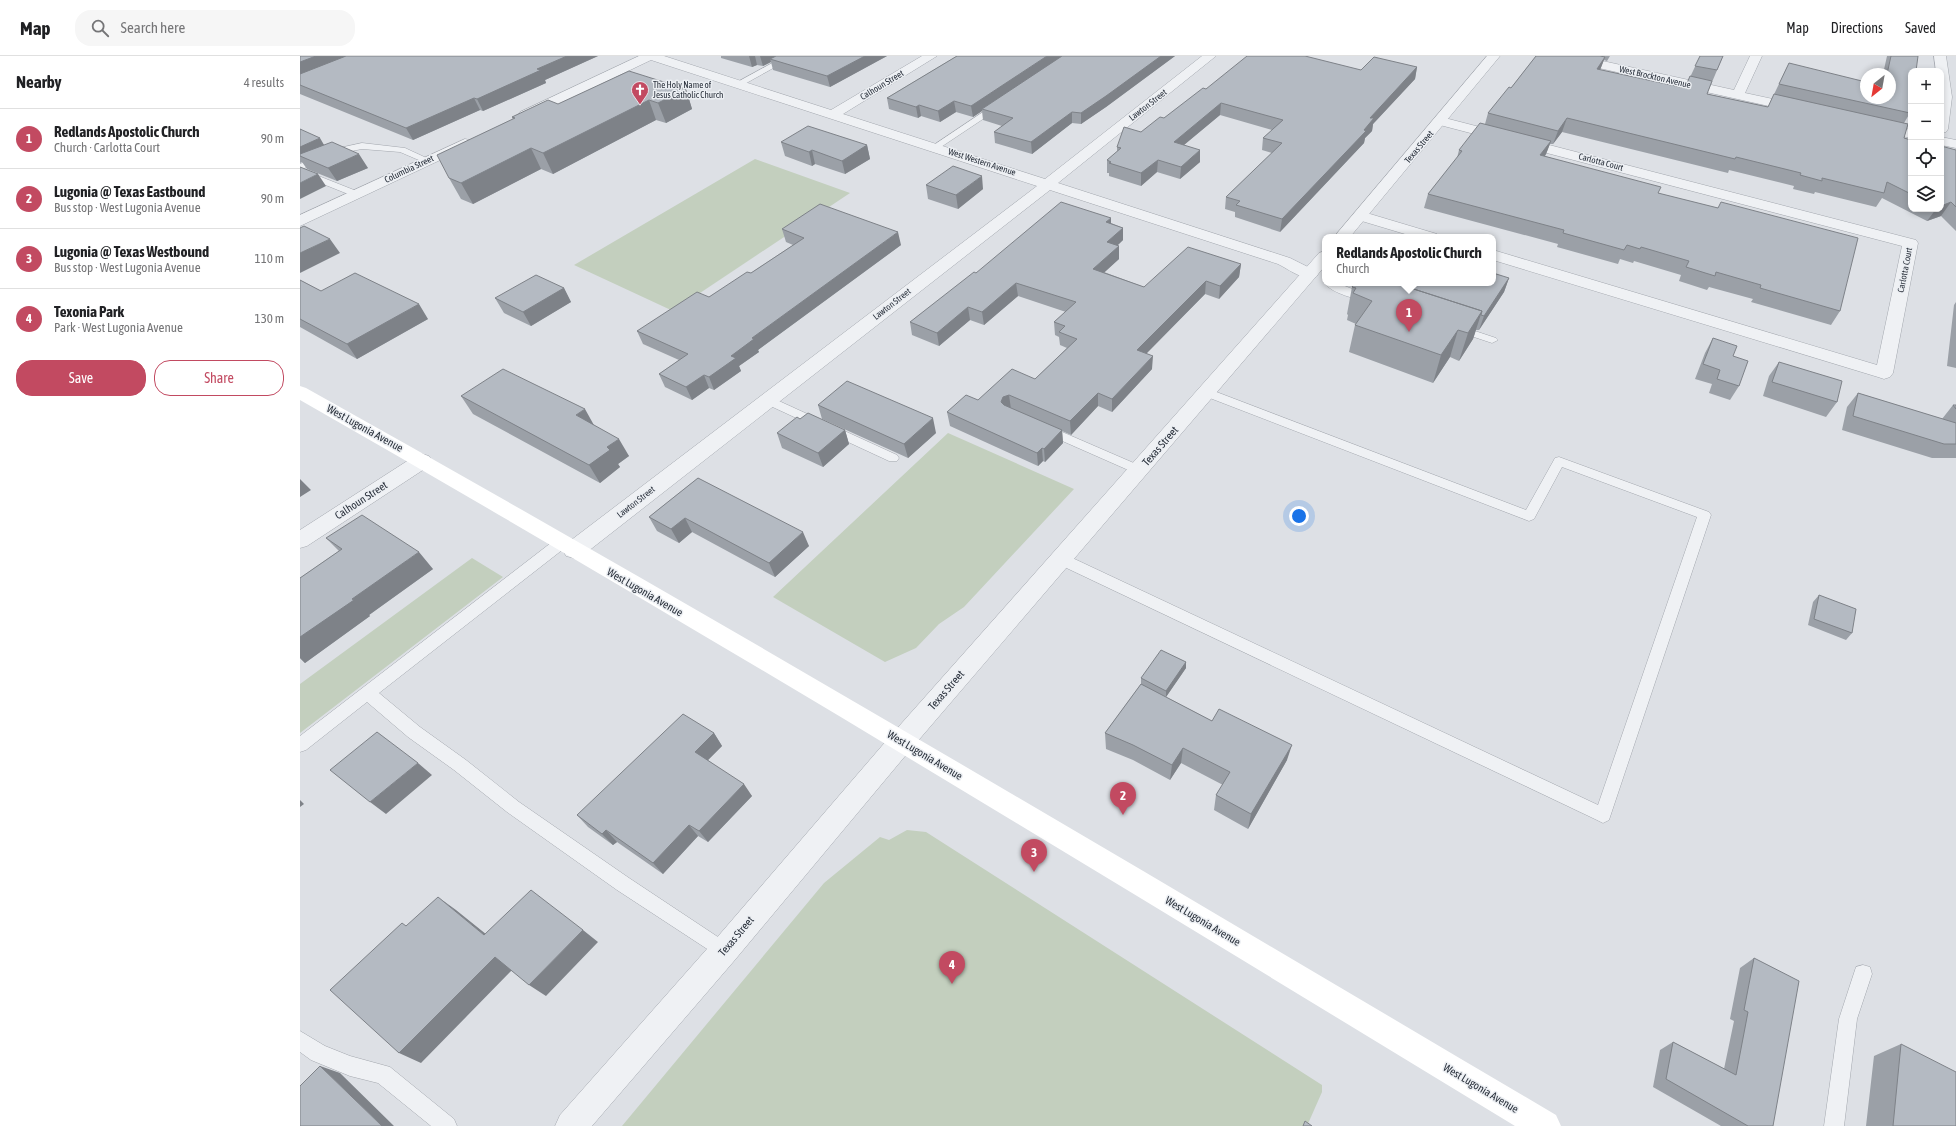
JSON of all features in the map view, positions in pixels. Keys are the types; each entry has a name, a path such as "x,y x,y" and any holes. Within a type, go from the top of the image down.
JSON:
{"main road":[{"name":"West Lugonia Avenue","path":"300,392 422,461 902,741 1545,1126"}],"street":[{"path":"510,122 649,56"},
{"name":"West Western Avenue","path":"652,56 935,146 1284,261 1318,277"},
{"name":"Calhoun Street","path":"833,114 931,56"},
{"name":"Lawton Street","path":"568,547 768,400 1048,184 1210,56"},
{"name":"Texas Street","path":"1345,234 1494,56"},
{"name":"West Brockton Avenue","path":"1563,56 1813,112"},
{"path":"1738,95 1756,56"},
{"path":"1940,56 1946,97 1944,110"},
{"name":"Carlotta Court","path":"1441,121 1910,243 1884,373 1496,256"},
{"path":"1866,124 1908,133"},
{"name":"Columbia Street","path":"300,220 477,138"},
{"path":"1944,142 1956,144"},
{"path":"1360,216 1422,234"},
{"name":"Texas Street","path":"571,1126 724,950 902,741 1206,392 1318,277 1322,265"},
{"name":"Calhoun Street","path":"300,540 422,461"}],"lane":[{"path":"738,84 791,56"},
{"path":"935,146 1006,99"},
{"path":"300,167 333,152 362,146 402,150 428,161"},
{"path":"300,171 356,194"},
{"path":"1334,286 1378,302"},
{"path":"1446,325 1492,340"},
{"path":"1061,559 1603,815 1704,515 1559,461 1529,516 1206,392"},
{"path":"768,400 893,458"},
{"path":"1032,424 1139,470"},
{"path":"300,745 368,693 568,547"},
{"path":"368,693 414,732 460,765 513,807 623,884 724,950"},
{"path":"1834,1126 1848,1019 1863,974"},
{"path":"300,1041 318,1053 343,1064 383,1074 447,1126"}],"green space":[{"path":"755,159 850,193 673,311 574,265"},
{"path":"948,433 1074,489 964,607 939,624 916,648 885,662 773,597"},
{"path":"472,558 503,577 300,733 300,684"},
{"path":"907,830 926,832 1322,1085 1322,1092 1307,1126 622,1126 824,883 880,837 889,840"}],"building":[{"path":"300,56 316,56 300,62"},
{"path":"346,56 567,56 537,69 541,70 477,99 474,98 406,128 300,85 300,74"},
{"path":"776,56 865,56 827,76 770,59"},
{"path":"957,56 1047,56 971,106 954,101 938,111 919,105 916,107 887,98"},
{"path":"1062,56 1161,56 1081,113 1072,112 1031,142 994,132 1013,118 982,109"},
{"path":"1247,56 1305,56 1361,70 1374,57 1417,67 1370,118 1374,118 1364,130 1366,131 1282,219 1236,205 1240,201 1226,197 1282,143 1263,138 1283,120 1221,103 1174,142 1200,150 1181,167 1158,160 1141,173 1109,163 1111,162 1107,160 1121,148 1117,147 1124,127 1141,132 1160,117 1164,118 1203,88 1206,89"},
{"path":"1536,56 1600,56 1605,57 1597,69 1685,88 1690,76 1712,81 1707,94 1768,107 1774,94 1908,124 1904,138 1908,139 1908,192 1887,182 1884,193 1822,178 1822,181 1800,175 1801,173 1736,157 1735,159 1567,118 1558,131 1488,113 1509,87 1511,88"},
{"path":"1700,56 1723,56 1717,70 1695,66"},
{"path":"1891,56 1918,56 1916,68 1908,68 1908,113 1869,104 1896,104 1896,68 1888,68"},
{"path":"1789,63 1860,81 1860,102 1779,84"},
{"path":"629,71 686,89 658,103 649,100 543,153 531,148 461,183 449,178 437,155 515,118 512,117 548,100 558,104"},
{"path":"1480,123 1551,141 1540,155 1661,187 1658,193 1718,208 1721,202 1858,238 1840,311 1760,288 1761,285 1716,272 1715,276 1686,267 1689,261 1641,247 1640,249 1627,245 1624,250 1563,233 1564,230 1428,194 1462,151 1459,150"},
{"path":"808,126 867,145 842,161 812,150 809,152 781,142"},
{"path":"300,129 320,138 300,147"},
{"path":"332,142 359,154 328,168 300,156 300,154"},
{"path":"1944,147 1956,150 1956,207 1951,202 1944,205"},
{"path":"953,166 982,176 956,195 926,185"},
{"path":"300,167 318,174 300,183"},
{"path":"1061,202 1111,218 1106,222 1123,228 1107,242 1119,246 1093,269 1144,287 1188,247 1241,264 1220,286 1206,281 1137,350 1153,356 1112,399 1098,393 1070,421 1009,395 1003,397 1001,402 1004,405 1062,430 1044,449 1042,448 1037,453 947,412 966,395 978,400 1012,369 1035,379 1077,339 1059,332 1065,326 1054,322 1076,302 1016,283 982,312 968,307 937,333 910,322 974,272 976,273"},
{"path":"820,204 898,232 752,338 754,339 731,356 736,358 709,377 704,375 686,387 659,374 688,354 637,331 697,292 709,297 747,272 751,273 804,238 782,229"},
{"path":"304,226 330,239 300,253 300,228"},
{"path":"355,273 419,304 347,344 300,319 300,280 321,291"},
{"path":"1496,274 1509,278 1484,316 1481,315 1482,311 1404,286 1496,286"},
{"path":"536,275 564,288 523,312 495,298"},
{"path":"1404,286 1482,311 1468,333 1458,330 1441,355 1355,325 1372,301 1353,293 1356,288 1352,287"},
{"path":"1713,338 1737,346 1733,356 1748,361 1739,386 1717,379 1720,370 1703,364"},
{"path":"1779,362 1842,381 1837,402 1772,382"},
{"path":"503,369 585,409 576,415 619,439 607,447 610,450 589,465 461,396"},
{"path":"847,381 933,418 904,444 818,405"},
{"path":"1858,393 1956,423 1956,444 1944,444 1853,416"},
{"path":"808,413 845,430 818,453 777,433 797,417 800,419"},
{"path":"698,478 803,532 769,563 685,518 671,529 649,517"},
{"path":"362,515 419,552 352,599 354,600 300,637 300,578 342,549 326,538"},
{"path":"1819,595 1856,609 1852,633 1814,619"},
{"path":"1161,650 1186,662 1166,691 1141,678"},
{"path":"1141,684 1212,721 1219,709 1292,745 1251,814 1216,795 1230,772 1183,748 1172,765 1133,745 1105,733"},
{"path":"683,714 714,733 695,752 744,784 699,831 689,825 653,863 606,830 602,834 577,815"},
{"path":"377,732 418,763 370,802 330,770"},
{"path":"531,890 583,930 529,985 495,957 399,1053 330,990 402,923 406,926 438,897 484,935"},
{"path":"1754,958 1799,981 1773,1126 1748,1126 1666,1079 1673,1042 1736,1075 1748,1012 1744,1010"},
{"path":"1901,1044 1956,1072 1956,1126 1893,1126"},
{"path":"320,1066 382,1126 300,1126 300,1086"},
{"path":"1305,1121 1312,1126 1303,1126"}],"place":[{"name":"The Holy Name of Jesus Catholic Church","path":"640,105"},
{"name":"Redlands Apostolic Church","path":"1409,332"},
{"name":"Lugonia @ Texas Eastbound","path":"1123,815"},
{"name":"Lugonia @ Texas Westbound","path":"1034,872"},
{"name":"Texonia Park","path":"952,984"}]}
